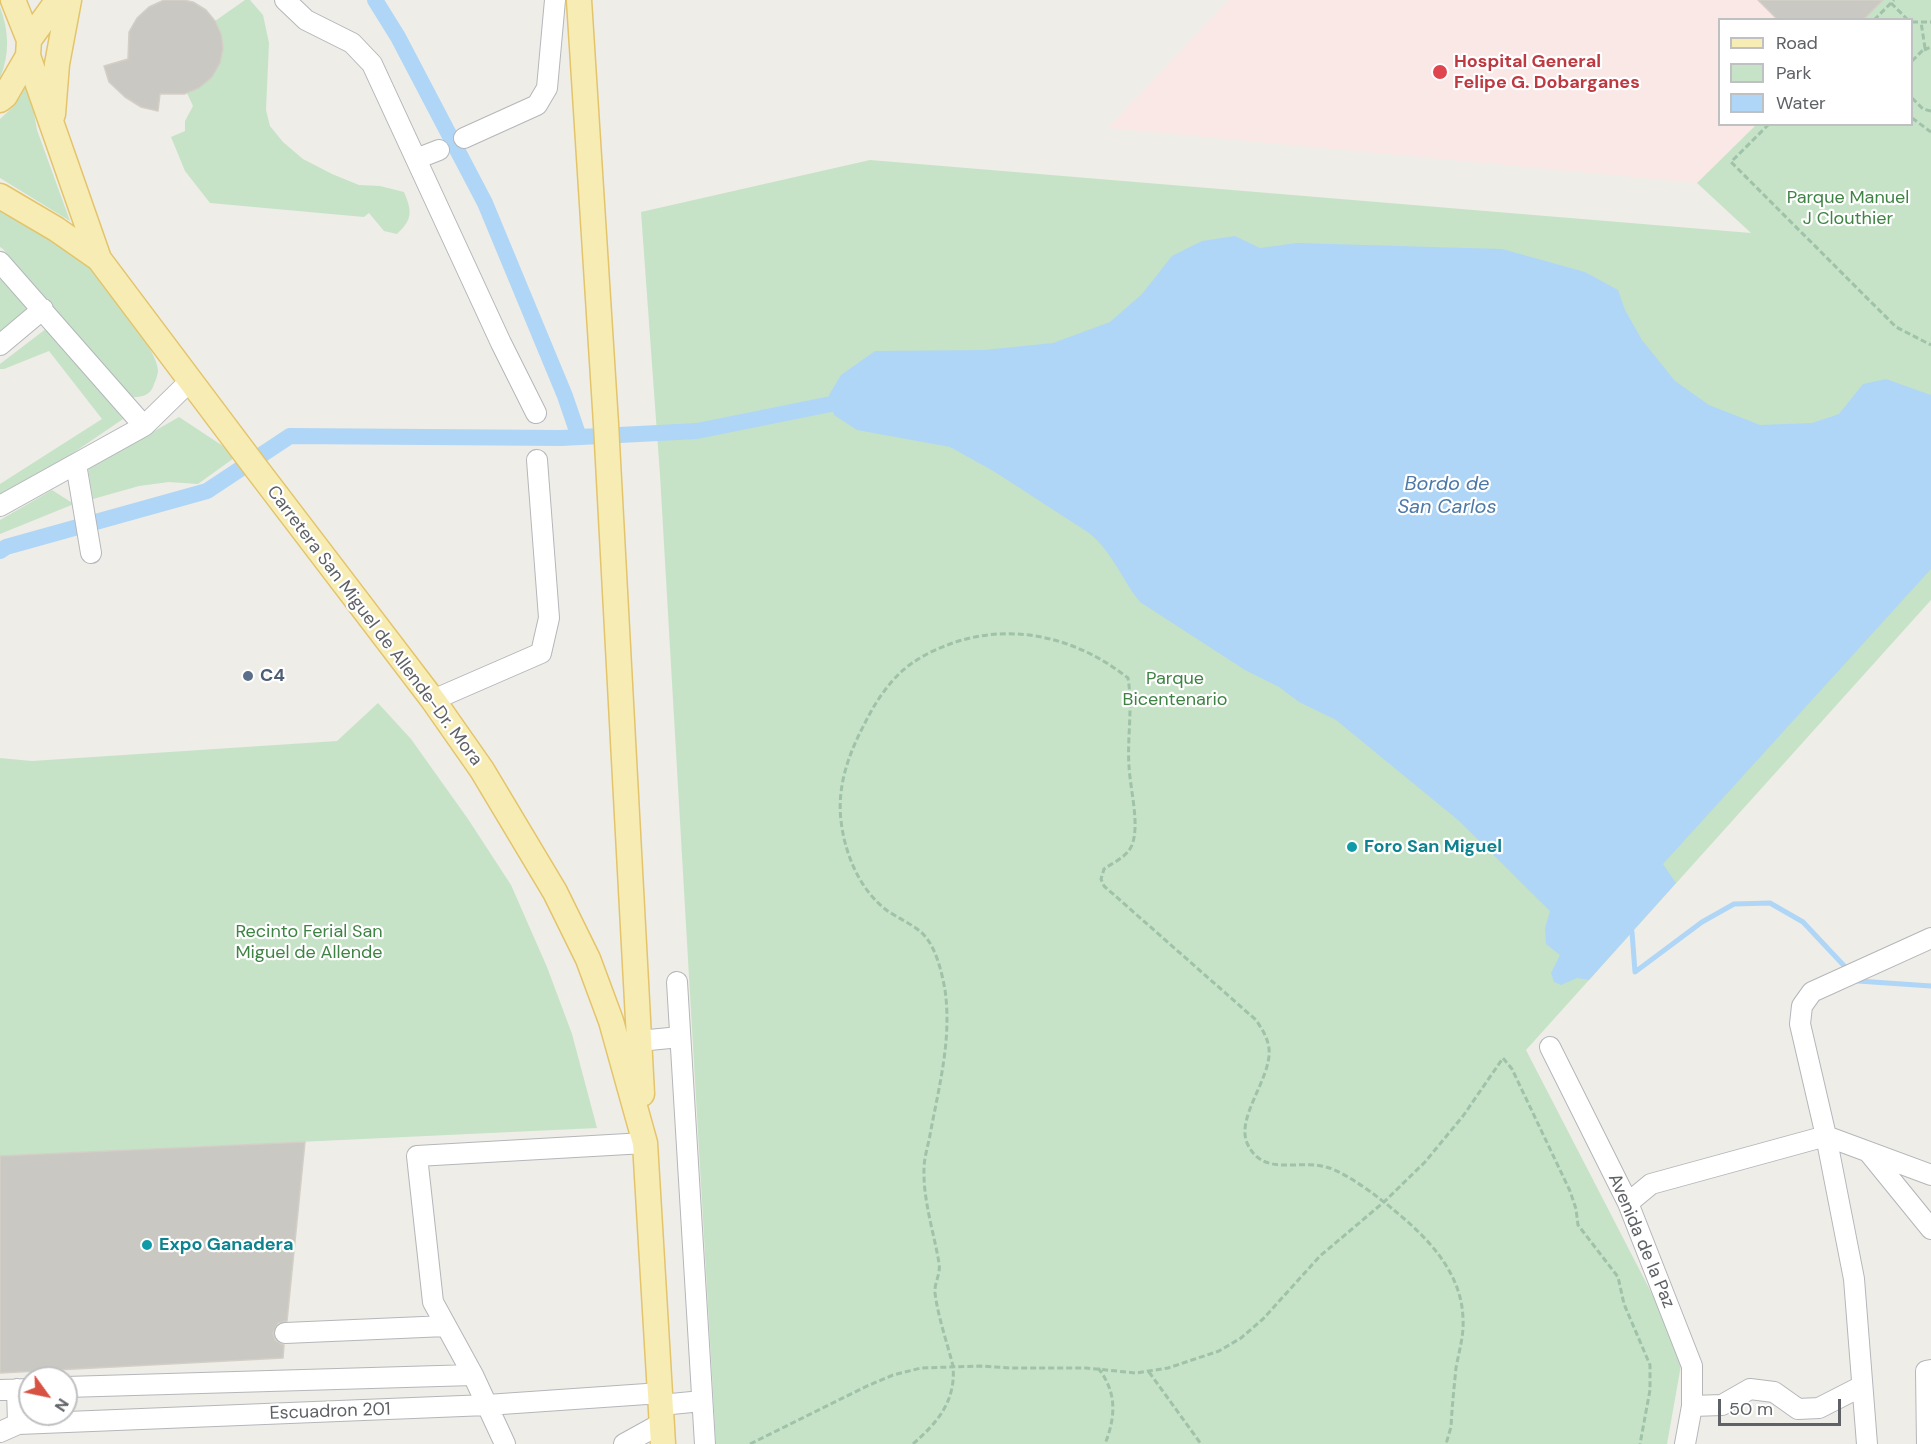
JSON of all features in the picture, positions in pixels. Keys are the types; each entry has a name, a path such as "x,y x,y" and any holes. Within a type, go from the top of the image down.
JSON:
{"main road":[{"name":"Carretera San Miguel de Allende-Dr. Mora","path":"13,0 52,126 99,259 433,700 482,770 555,892 588,959 611,1021 645,1143 662,1416"},
{"path":"0,100 5,96 28,48 58,0"},
{"path":"52,126 57,64 69,0"},
{"path":"579,0 606,435 645,1143"},
{"name":"Carretera San Miguel de Allende-Dr. Mora","path":"0,196 56,229 99,259"}],"street":[{"path":"285,0 306,20 352,43 372,64 501,343 536,413"},
{"path":"464,138 537,105 547,88 555,0"},
{"path":"416,159 439,150"},
{"path":"0,262 144,426"},
{"path":"0,345 43,309"},
{"path":"0,506 144,426 190,381"},
{"path":"433,700 541,654 549,618 537,460"},
{"path":"76,464 91,554"},
{"path":"1867,1444 1854,1279 1826,1136 1800,1024 1802,1006 1812,992 1931,938"},
{"path":"677,982 705,1444"},
{"path":"639,1041 680,1037"},
{"name":"Avenida de la Paz","path":"1550,1047 1628,1203 1692,1366 1692,1406 1685,1444"},
{"path":"1628,1203 1651,1185 1826,1136 1931,1175"},
{"path":"505,1444 473,1375 433,1302 417,1156 645,1143"},
{"path":"1870,1154 1931,1229"},
{"path":"285,1333 446,1326"},
{"path":"1927,1444 1926,1371 1931,1370"},
{"path":"78,1388 473,1375"},
{"path":"1692,1406 1722,1406 1750,1389 1774,1392 1798,1409 1819,1408 1862,1386"},
{"path":"9,1428 16,1389"},
{"name":"Escuadron 201","path":"9,1428 487,1405 662,1416 702,1401"},
{"path":"624,1444 662,1416"}],"path":[{"path":"1876,18 1892,1 1907,18"},
{"path":"1913,21 1931,22"},
{"path":"1913,60 1925,48 1921,22"},
{"path":"1919,52 1931,47"},
{"path":"1913,100 1923,109 1931,111"},
{"path":"1913,119 1931,132"},
{"path":"1766,126 1731,162 1896,327 1931,345"},
{"path":"913,1444 930,1429 947,1404 952,1390 953,1366 935,1289 940,1268 924,1168 943,1072 947,1020 944,989 935,956 923,934 884,908 857,876 844,838 840,803 845,769 857,736 876,703 902,671 933,651 965,637 1004,633 1021,633 1051,639 1087,652 1112,665 1128,678 1131,694 1129,765 1135,830 1132,845 1126,855 1104,868 1101,879 1104,886 1256,1020 1265,1033 1269,1050 1267,1066 1244,1130 1247,1144 1257,1156 1267,1164 1326,1166 1337,1171 1404,1218 1435,1250 1450,1270 1460,1293 1463,1318 1451,1427 1446,1444"},
{"path":"750,1444 838,1399 893,1375 921,1368 953,1366 1098,1368 1136,1373 1197,1360 1219,1351 1240,1338 1263,1319 1320,1256 1384,1202 1425,1162 1463,1116 1503,1058 1512,1069 1570,1191 1578,1225 1618,1277 1624,1304 1650,1365 1650,1390 1640,1444"},
{"path":"1098,1368 1112,1392 1112,1426 1105,1444"},
{"path":"1149,1372 1201,1444"}],"shaded area":[{"name":"Hospital General Felipe G. Dobarganes","path":"1229,0 1883,0 1864,18 1718,18 1718,126 1755,126 1697,183 1108,128"}],"green space":[{"path":"245,0 250,0 263,15 269,43 266,110 270,126 283,142 303,159 332,174 359,185 380,186 404,192 410,214 406,224 397,234 384,231 369,213 364,217 210,203 185,171 171,137 185,131 185,121 193,106 187,93 207,81 218,64 221,44 215,21"},
{"name":"Parque Bicentenario","path":"1883,0 1931,0 1931,600 1526,1050 1683,1354 1667,1444 716,1444 660,475 641,212 870,160 1751,233 1697,183 1755,126 1913,126 1913,18 1864,18"},
{"path":"0,7 5,25 7,51 0,78"},
{"path":"25,88 30,90 37,130 70,221 0,178 0,119 15,105"},
{"path":"0,206 65,241 88,264 119,302 155,358 158,373 153,388 148,394 129,397 0,247"},
{"path":"0,274 28,307 27,312 0,332"},
{"path":"47,328 123,419 57,464 0,497 0,484 102,419 49,351 0,369 0,364"},
{"path":"179,417 226,448 234,458 198,484 169,482 139,486 93,499 88,469"},
{"path":"52,490 74,504 0,534 0,520"},
{"name":"Recinto Ferial San Miguel de Allende","path":"378,703 411,739 468,819 511,885 547,967 572,1034 597,1128 0,1156 0,758 32,761 337,741"}],"water":[{"name":"Bordo de San Carlos","path":"1235,236 1260,248 1297,243 1502,249 1585,272 1618,290 1625,310 1642,340 1675,381 1709,405 1760,425 1812,423 1839,414 1863,384 1886,379 1931,395 1931,569 1663,864 1676,883 1589,980 1577,978 1561,985 1554,982 1551,973 1560,955 1546,944 1545,928 1550,911 1458,820 1336,720 1299,702 1279,687 1245,670 1140,602 1104,548 1089,533 995,472 950,447 857,430 834,415 829,395 841,375 875,351 984,350 1053,343 1110,322 1142,294 1172,256 1202,241"}],"building":[{"path":"164,0 193,2 206,10 215,21 221,34 223,48 220,63 212,77 199,88 184,94 160,94 158,111 141,107 125,97 109,82 104,66 128,59 129,32 137,18 149,7"},
{"path":"1758,0 1883,0 1865,18 1776,18"},
{"name":"Expo Ganadera","path":"305,1142 287,1321 278,1323 273,1333 275,1340 284,1345 283,1358 78,1369 78,1366 18,1366 18,1372 0,1373 0,1156"}],"waterway":[{"path":"375,0 398,37 485,203 565,396 579,437"},
{"path":"0,551 6,547 207,491 290,436 561,438 697,431 831,404"},
{"path":"1632,932 1635,972 1702,922 1734,904 1770,903 1803,922 1849,971"},
{"path":"1855,978 1858,981 1931,986"}],"place":[{"name":"Hospital General Felipe G. Dobarganes","path":"1440,72"},
{"name":"C4","path":"248,676"},
{"name":"Foro San Miguel","path":"1352,847"},
{"name":"Expo Ganadera","path":"147,1245"}],"park label":[{"name":"Parque Manuel J Clouthier","path":"1848,208"}]}
